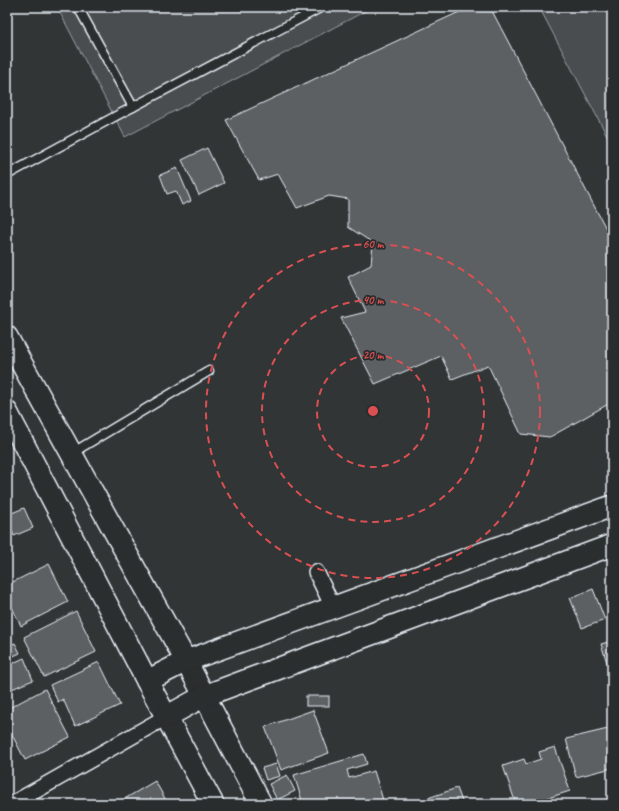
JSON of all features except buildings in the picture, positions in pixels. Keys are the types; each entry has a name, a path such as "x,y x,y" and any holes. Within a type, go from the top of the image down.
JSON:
{"street":[{"path":"7,337 186,661 261,804"},
{"path":"7,412 213,804"},
{"path":"148,681 186,661 612,506"},
{"path":"12,804 204,696 612,546"},
{"path":"316,572 333,607"}],"lane":[{"path":"78,7 133,107"},
{"path":"7,175 322,7"},
{"path":"72,454 209,371"}],"shaded area":[{"path":"57,7 373,7 125,137"},
{"path":"539,7 612,7 612,145"}]}
